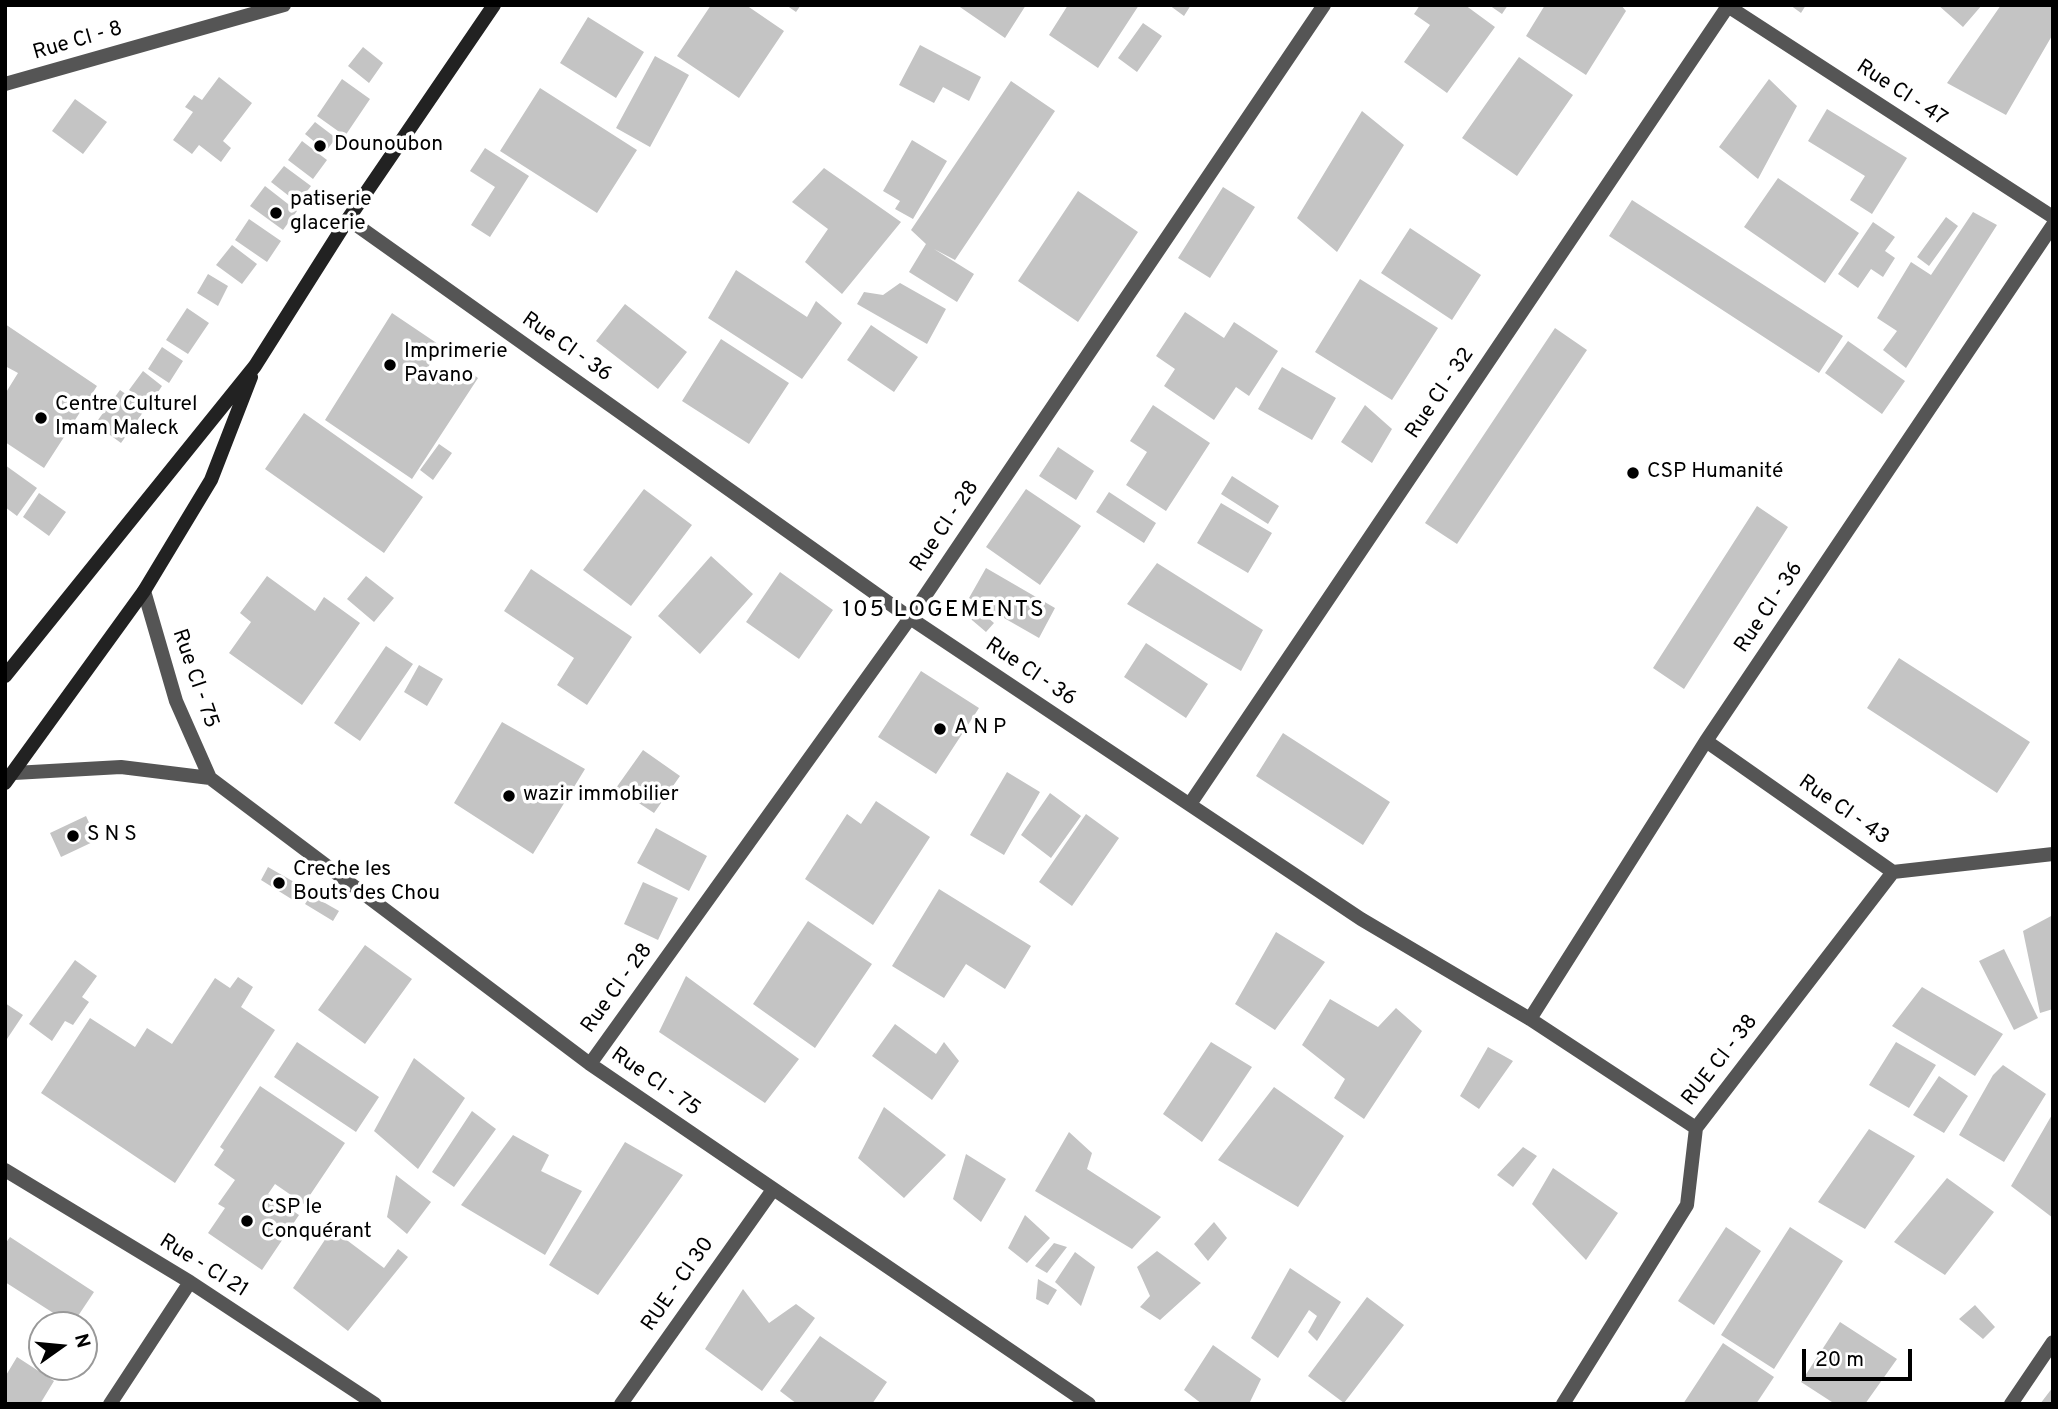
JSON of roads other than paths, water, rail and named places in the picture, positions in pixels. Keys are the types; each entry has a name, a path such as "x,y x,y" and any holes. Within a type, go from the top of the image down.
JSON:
{"main road":[{"path":"6,673 255,366 348,219 495,5"},
{"path":"10,778 144,591 211,480 233,430 255,366"}],"street":[{"name":"Rue CI - 8","path":"5,84 284,5"},
{"name":"Rue CI - 28","path":"590,1064 910,618 1324,5"},
{"name":"Rue CI - 47","path":"1727,6 2053,217"},
{"name":"Rue CI - 32","path":"1190,804 1727,6"},
{"name":"Rue CI - 36","path":"348,219 910,618 1361,919 1530,1019 1696,1128"},
{"name":"Rue CI - 36","path":"1530,1019 1706,741 2053,225"},
{"name":"Rue CI - 75","path":"144,591 176,701 210,778 590,1064 772,1191 1089,1404"},
{"name":"Rue CI - 43","path":"1706,741 1893,872 2053,854"},
{"name":"Rue CI - 75","path":"10,778 121,767 210,778"},
{"name":"RUE CI - 38","path":"1563,1404 1687,1205 1696,1128 1893,872"},
{"name":"Rue - CI 21","path":"5,1170 190,1282 376,1404"},
{"name":"RUE - CI 30","path":"621,1404 772,1191"},
{"path":"110,1404 190,1282"},
{"path":"2011,1404 2053,1342"}],"place":[{"name":"Dounoubon","path":"320,146"},
{"name":"patiserie glacerie","path":"276,213"},
{"name":"Imprimerie Pavano","path":"390,365"},
{"name":"Centre Culturel Imam Maleck","path":"41,418"},
{"name":"CSP Humanité","path":"1633,473"},
{"name":"A N P","path":"940,729"},
{"name":"wazir immobilier","path":"509,796"},
{"name":"S N S","path":"73,836"},
{"name":"Creche les Bouts des Chou","path":"279,883"},
{"name":"CSP le Conquérant","path":"247,1221"}],"district":[{"name":"105 LOGEMENTS","path":"944,611"}]}
